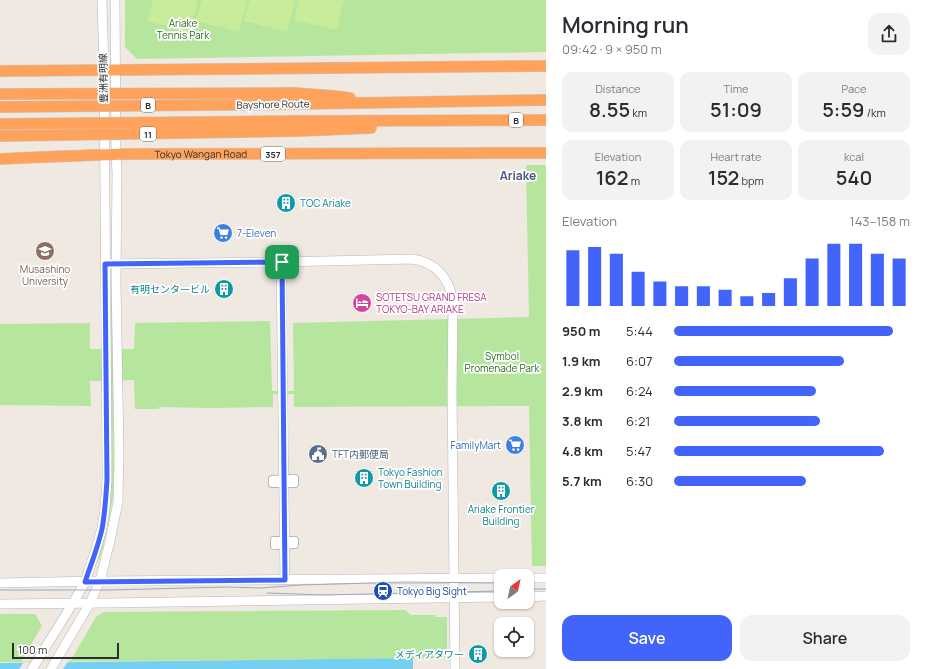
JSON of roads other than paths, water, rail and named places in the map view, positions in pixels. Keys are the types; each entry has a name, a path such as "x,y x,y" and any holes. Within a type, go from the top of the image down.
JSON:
{"highway":[{"path":"0,71 546,65"},
{"path":"0,94 296,99"},
{"name":"Bayshore Route","path":"0,107 296,99 379,103 546,100"},
{"name":"B","path":"485,120 546,120"},
{"name":"11","path":"0,136 297,126 460,124 485,120"},
{"name":"Bayshore Route","path":"0,124 297,126"},
{"name":"Tokyo Wangan Road","path":"0,159 89,155 104,156 116,154 546,153"}],"street":[{"name":"豊洲有明線","path":"34,665 85,582 102,528 105,509 107,480 104,70 102,0"},
{"name":"豊洲有明線","path":"54,665 90,603 100,581 118,502 117,173 114,0"},
{"path":"105,264 417,260 429,264 439,271 446,280 452,292 453,308 452,399 455,669"},
{"path":"282,262 285,580"},
{"path":"0,583 494,578"},
{"path":"534,578 546,578"},
{"path":"534,597 546,596"},
{"path":"0,604 494,597"}],"water":[{"path":"413,658 413,669 0,669 0,663"}],"tram line":[{"path":"0,590 110,590 226,587 261,588 301,585 404,582 494,583"},
{"path":"534,589 546,589"},
{"path":"267,593 325,595 494,591"}],"place":[{"name":"TOC Ariake","path":"286,203"},
{"name":"7-Eleven","path":"223,233"},
{"name":"Musashino University","path":"45,251"},
{"name":"有明センタービル","path":"224,289"},
{"name":"SOTETSU GRAND FRESA TOKYO-BAY ARIAKE","path":"362,303"},
{"name":"FamilyMart","path":"515,445"},
{"name":"TFT内郵便局","path":"318,454"},
{"name":"Tokyo Fashion Town Building","path":"364,478"},
{"name":"Ariake Frontier Building","path":"501,491"},
{"name":"Tokyo Big Sight","path":"383,591"},
{"name":"メディアタワー","path":"478,654"}],"district":[{"name":"Ariake","path":"518,175"}],"park label":[{"name":"Ariake Tennis Park","path":"183,28"},
{"name":"Symbol Promenade Park","path":"502,362"}]}
